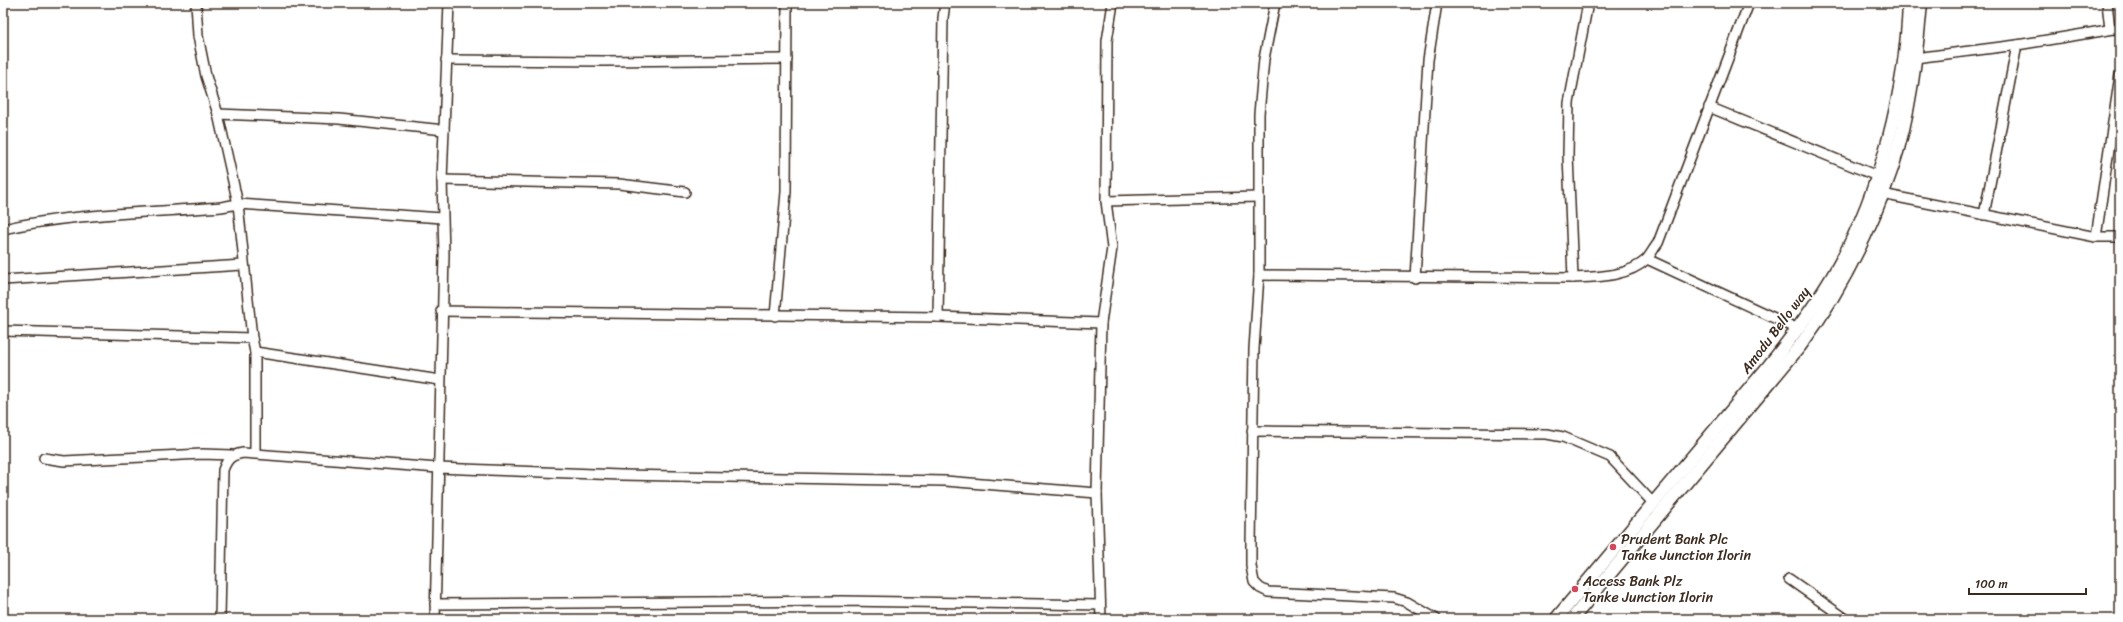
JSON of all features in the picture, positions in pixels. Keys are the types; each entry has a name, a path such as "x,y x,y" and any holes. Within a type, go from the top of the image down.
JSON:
{"main road":[{"name":"Amodu Bello way","path":"1556,619 1798,329 1838,266 1877,176 1891,130 1900,80 1909,3"},
{"name":"Amodu Bello way","path":"1572,619 1796,352 1818,321 1846,275 1870,226 1892,167 1905,116 1915,58 1921,3"}],"street":[{"path":"196,3 198,36 206,76 218,114 238,204 243,264 255,352 255,454"},
{"path":"436,619 435,604 441,311 444,255 442,180 449,3"},
{"path":"775,316 786,192 787,3"},
{"path":"938,317 943,18 945,3"},
{"path":"1101,619 1097,493 1101,323 1112,248 1106,200 1107,41 1113,3"},
{"path":"1275,3 1264,59 1260,94 1258,197 1259,276 1256,304 1252,431 1251,566 1254,582 1260,588 1276,592 1394,598 1407,602 1436,619"},
{"path":"1415,278 1428,60 1437,3"},
{"path":"1573,278 1568,155 1569,102 1588,3"},
{"path":"1259,276 1573,278 1618,274 1647,259 1658,243 1749,3"},
{"path":"2107,3 2110,29"},
{"path":"1915,58 2018,45 2120,28"},
{"path":"1984,215 2018,45"},
{"path":"446,60 605,61 787,59"},
{"path":"2096,237 2116,140 2120,75"},
{"path":"1709,107 1877,176"},
{"path":"218,114 339,119 444,130"},
{"path":"442,180 620,184 685,192"},
{"path":"1882,194 2096,237 2120,237"},
{"path":"1106,200 1258,197"},
{"path":"3,229 30,223 117,213 182,210 238,204 442,218"},
{"path":"1647,259 1798,329"},
{"path":"3,280 243,264"},
{"path":"441,311 938,317 1101,323"},
{"path":"3,331 252,338"},
{"path":"255,352 440,380"},
{"path":"1252,431 1547,434 1563,437 1610,457 1653,503"},
{"path":"44,458 64,461 202,454 232,455 243,453 438,468 621,475 945,481 1097,493"},
{"path":"220,619 223,470 226,462 232,455"},
{"path":"1789,579 1846,619"},
{"path":"435,604 850,601 1100,605"}],"place":[{"name":"Prudent Bank Plc Tanke Junction Ilorin","path":"1613,547"},
{"name":"Access Bank Plz Tanke Junction Ilorin","path":"1575,589"}]}
